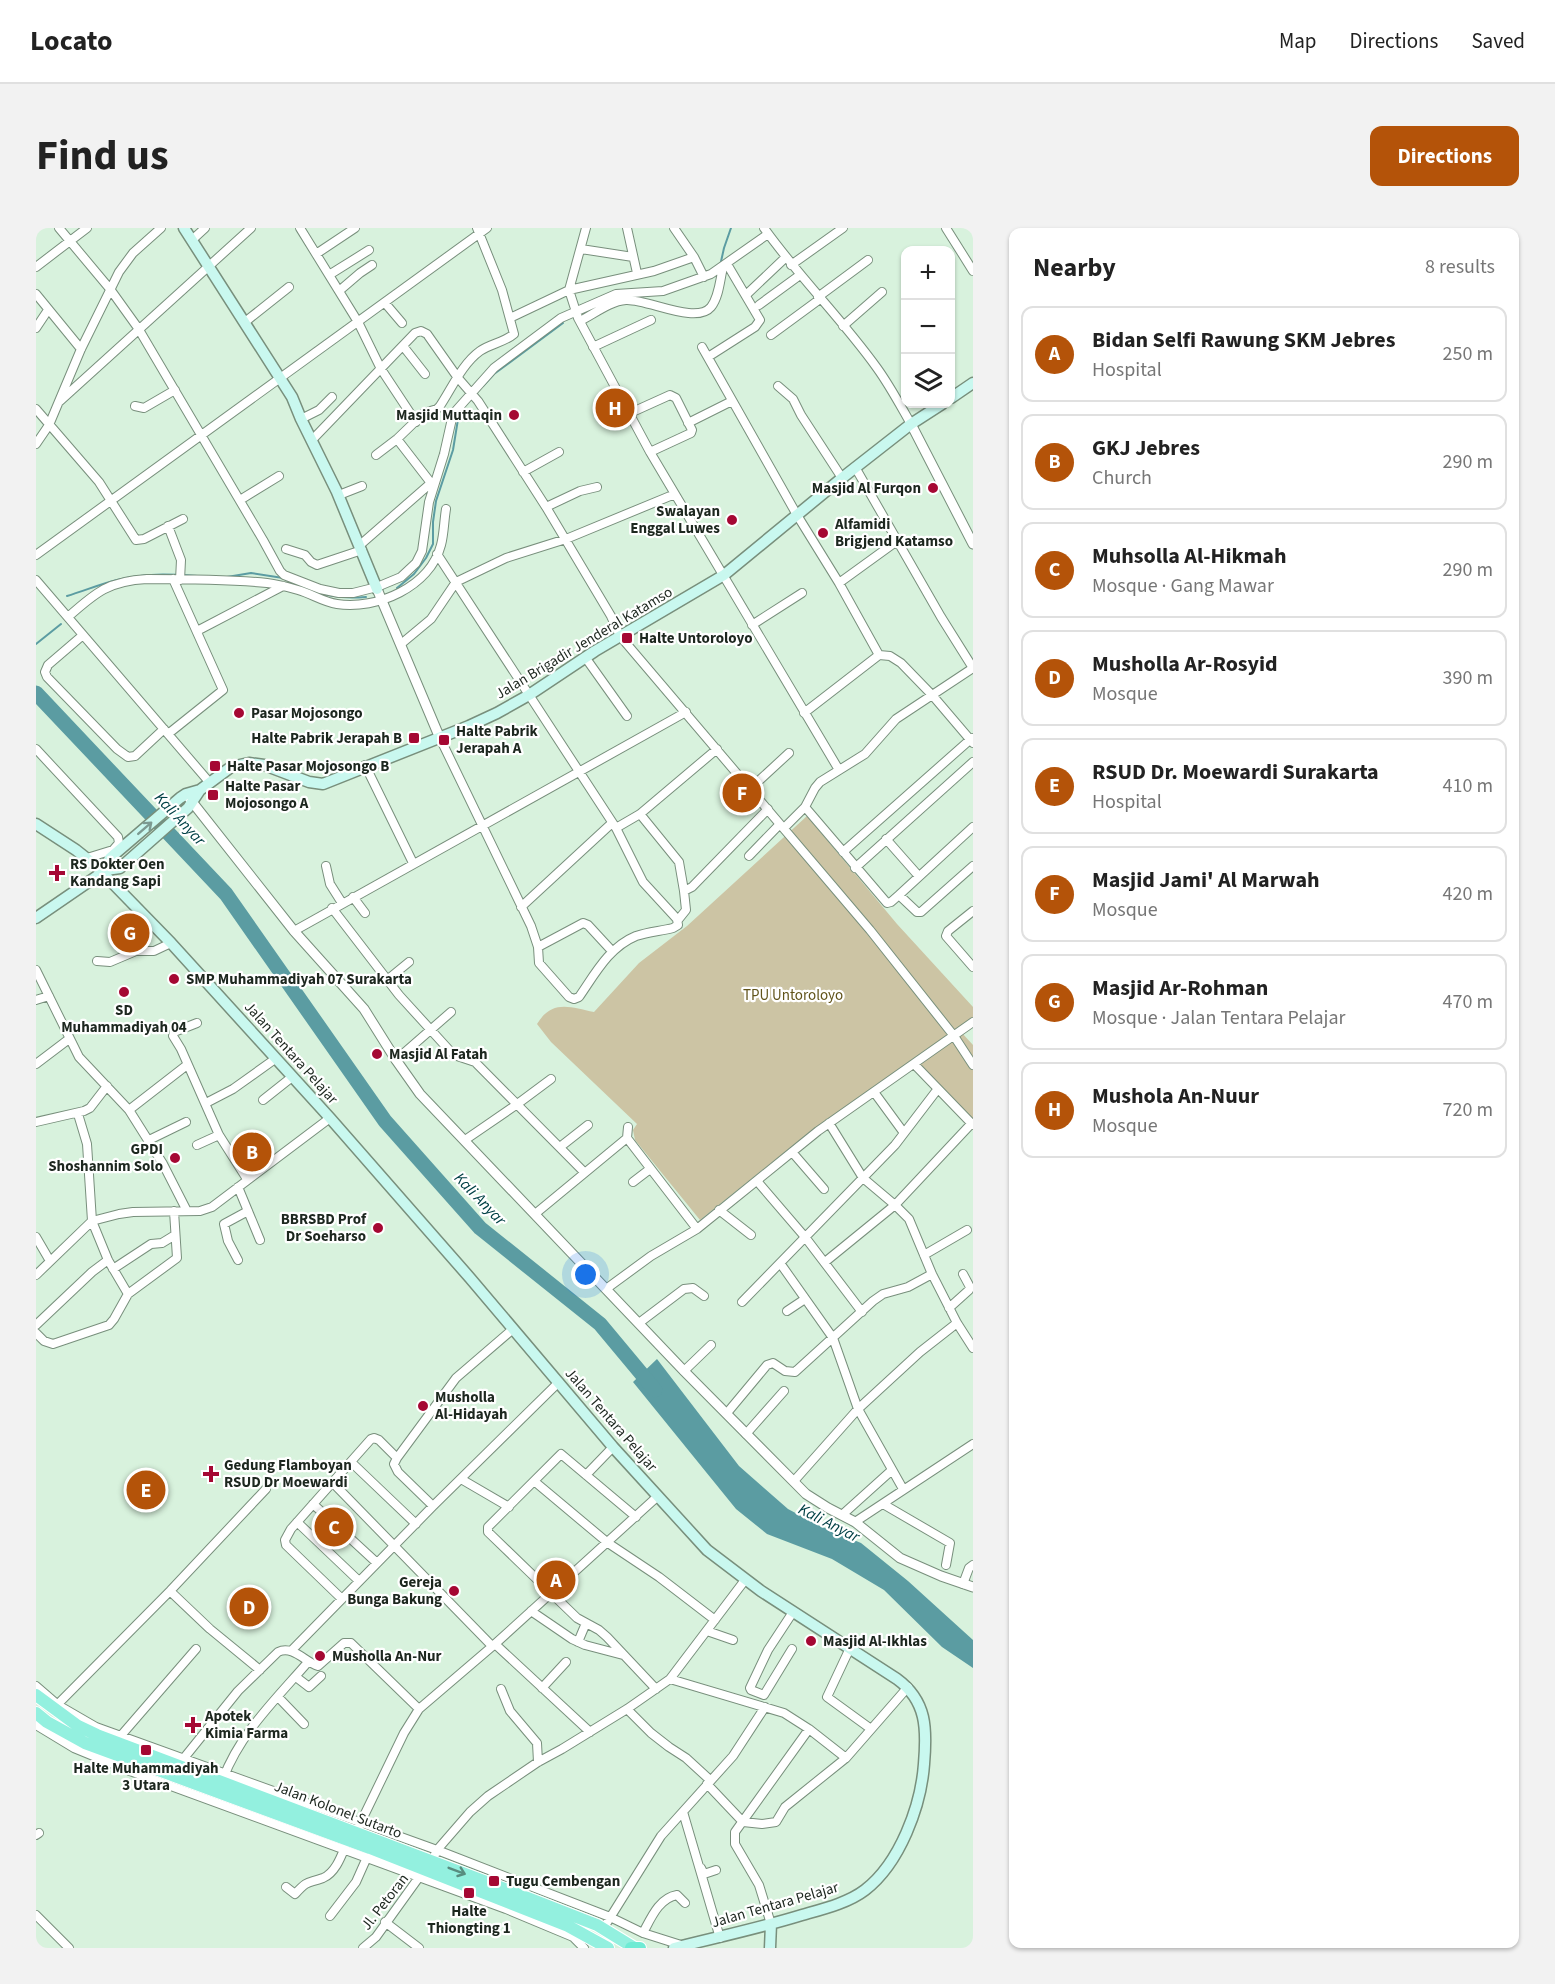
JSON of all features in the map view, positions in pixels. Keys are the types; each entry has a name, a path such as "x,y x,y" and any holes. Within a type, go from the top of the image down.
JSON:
{"highway":[{"path":"632,1948 640,1948"}],"main road":[{"path":"184,228 292,397 339,495 379,592"},
{"path":"955,395 973,383"},
{"name":"Jalan Brigadir Jenderal Katamso","path":"187,801 238,764 264,765 309,782 323,784 365,765 497,714 585,657 724,575 855,467 936,408"},
{"path":"105,871 110,858 187,801"},
{"path":"36,918 105,871 120,868 187,801"},
{"name":"Jalan Tentara Pelajar","path":"36,824 105,871 330,1118 614,1447 707,1550 745,1580 908,1687 915,1697 923,1712 925,1750 918,1802 898,1848 875,1881 865,1890 823,1910 678,1947"},
{"name":"Jalan Kolonel Sutarto","path":"36,1695 56,1707 78,1726 224,1779 352,1836 368,1853 428,1865 507,1905 538,1918 576,1929 608,1948"},
{"name":"Jalan Kolonel Sutarto","path":"36,1713 40,1728 352,1836 603,1929 632,1948"},
{"path":"770,1948 771,1924"}],"street":[{"path":"59,228 110,289 138,328 287,583 336,604 349,605 379,592 401,577 419,559 432,484 447,443 450,421 453,414 474,397 502,361 528,344 551,324 575,311 620,293 647,294 663,291 708,276 724,266 766,231 785,258 878,369 911,424 973,544"},
{"path":"36,267 87,228"},
{"path":"36,444 49,425 81,349 110,289 133,253 161,228"},
{"path":"192,240 205,228"},
{"path":"60,400 251,228"},
{"path":"300,228 358,322 381,369 416,422"},
{"path":"316,254 355,228"},
{"path":"36,555 385,303 478,230 487,228"},
{"path":"586,228 569,290 575,311 628,414 839,770"},
{"path":"627,228 637,273"},
{"path":"674,228 708,276"},
{"path":"791,265 843,228"},
{"path":"946,228 973,271"},
{"path":"376,455 424,413 440,406 466,365 481,350 512,336 514,332 502,290 478,230"},
{"path":"329,275 369,249"},
{"path":"581,249 633,257"},
{"path":"510,318 569,290 654,271 694,257"},
{"path":"746,295 785,258"},
{"path":"771,335 868,260"},
{"path":"339,291 372,266"},
{"path":"708,357 758,325 760,318 724,266"},
{"path":"580,321 617,302 627,300 647,302 687,314 702,313 711,308 714,302 724,266"},
{"path":"759,305 800,275"},
{"path":"245,322 289,287"},
{"path":"843,326 882,292"},
{"path":"36,294 81,349"},
{"path":"385,303 402,323"},
{"path":"36,328 48,310"},
{"path":"592,347 651,320"},
{"path":"312,440 415,333 423,332 474,397 546,507 611,616 620,636 870,930 954,1036 973,1065"},
{"path":"403,346 425,374"},
{"path":"702,347 796,515 839,583 878,653 896,658 972,740 843,852"},
{"path":"778,386 793,399 801,416 842,478"},
{"path":"135,406 144,408 175,390"},
{"path":"628,414 673,395 676,398 692,430 689,435 650,452"},
{"path":"301,419 319,410 332,397"},
{"path":"688,423 732,401"},
{"path":"36,409 88,469 136,540 144,539 183,519"},
{"path":"397,439 432,484"},
{"path":"523,472 559,452"},
{"path":"749,856 805,807 814,788 873,747 886,728 896,719 973,668 939,614 855,467"},
{"path":"240,500 279,476"},
{"path":"286,549 305,555 317,565 361,548 432,484"},
{"path":"339,495 362,486"},
{"path":"546,507 580,491 597,487"},
{"path":"401,644 432,619 456,582 506,558 566,539 675,494"},
{"path":"68,617 96,592 133,580 179,577 287,583 339,593 397,594 417,581 433,563 441,547 446,509"},
{"path":"83,635 48,665 45,672 47,677 128,757 135,756 223,690 197,631 179,577 179,552 168,526"},
{"path":"839,583 897,541"},
{"path":"437,554 614,825 643,882 678,920"},
{"path":"36,580 166,732 205,787"},
{"path":"197,631 287,583"},
{"path":"379,592 439,736 531,926 539,963 565,993 574,999 579,997 612,951 637,936 675,928 686,910 679,862 640,814"},
{"path":"752,625 802,593"},
{"path":"804,713 878,653"},
{"path":"585,657 627,716"},
{"path":"294,931 686,712"},
{"path":"36,749 118,837 119,843 113,850 87,858"},
{"path":"521,907 614,825 640,814 717,749"},
{"path":"751,788 789,753"},
{"path":"855,868 973,762"},
{"path":"365,765 413,863"},
{"path":"187,801 294,931 364,1010 420,1094 746,1434 818,1502 855,1522 900,1558 973,1587"},
{"path":"805,807 887,903 899,895 973,827"},
{"path":"684,891 692,887 768,810"},
{"path":"886,839 916,873"},
{"path":"326,866 330,884 342,903"},
{"path":"899,895 917,912 921,912 973,866"},
{"path":"353,897 365,913"},
{"path":"332,908 387,980 430,1030 456,1056 475,1062 584,1172"},
{"path":"973,912 946,933 947,938 973,968"},
{"path":"537,947 583,923 588,925 612,951"},
{"path":"97,961 110,962 136,951 154,951 171,943"},
{"path":"387,980 409,962"},
{"path":"36,970 79,1057 129,1110 149,1140 187,1211"},
{"path":"36,1000 49,996"},
{"path":"396,1060 451,1012"},
{"path":"606,1289 651,1256 697,1229 829,1123 973,1022"},
{"path":"198,1023 172,1034 219,1135 247,1179"},
{"path":"36,1064 69,1039"},
{"path":"206,1103 233,1089 275,1059"},
{"path":"825,1262 895,1205 972,1125 914,1064"},
{"path":"129,1110 187,1065"},
{"path":"263,1100 292,1077"},
{"path":"465,1140 551,1079"},
{"path":"36,1122 78,1114 90,1108 107,1086"},
{"path":"742,1302 895,1145 937,1089"},
{"path":"874,1092 904,1133"},
{"path":"78,1114 87,1144 92,1221 108,1260 128,1294"},
{"path":"36,1275 92,1221 119,1214 187,1211 212,1207 330,1118"},
{"path":"149,1140 186,1122"},
{"path":"829,1123 863,1178 895,1205 912,1225 932,1274 957,1323 973,1348"},
{"path":"560,1147 588,1125"},
{"path":"628,1127 627,1137 697,1229"},
{"path":"197,1145 219,1135"},
{"path":"534,1214 627,1137"},
{"path":"792,1152 824,1189"},
{"path":"633,1182 650,1169"},
{"path":"757,1181 805,1237 862,1312"},
{"path":"238,1187 260,1240"},
{"path":"719,1210 751,1235"},
{"path":"36,1333 44,1341 53,1344 104,1328 114,1320 128,1294 177,1258 174,1211"},
{"path":"238,1260 228,1242 224,1224 248,1211"},
{"path":"924,1255 968,1230"},
{"path":"113,1269 151,1244 162,1243 175,1235"},
{"path":"36,1237 50,1261"},
{"path":"36,1325 92,1272 108,1260"},
{"path":"780,1263 833,1338 858,1409 903,1489"},
{"path":"727,1413 767,1365 773,1363 785,1371 795,1372 883,1294 908,1287 932,1274"},
{"path":"950,1308 969,1290 970,1287 963,1274"},
{"path":"639,1323 684,1289 693,1288 704,1296"},
{"path":"787,1311 805,1299"},
{"path":"794,1481 858,1409 920,1352 957,1323"},
{"path":"433,1506 398,1472 394,1464 456,1378 513,1329"},
{"path":"684,1371 711,1345"},
{"path":"291,1651 559,1382"},
{"path":"746,1434 783,1391"},
{"path":"342,1599 286,1545 287,1535 374,1438 397,1458"},
{"path":"855,1522 973,1444"},
{"path":"586,1474 614,1447"},
{"path":"636,1516 561,1454 488,1527 488,1532 578,1618 599,1630 656,1689"},
{"path":"351,1462 416,1524"},
{"path":"842,1515 892,1470"},
{"path":"461,1479 509,1507"},
{"path":"534,1481 608,1543 659,1577 715,1620"},
{"path":"333,1483 494,1645 590,1732"},
{"path":"36,1686 56,1707 266,1489"},
{"path":"286,1887 295,1894 306,1882 327,1876 335,1867 404,1733 419,1709 494,1645 658,1496"},
{"path":"314,1504 378,1563"},
{"path":"883,1504 950,1543 946,1565"},
{"path":"297,1522 359,1581"},
{"path":"963,1584 969,1568 973,1565"},
{"name":"Jl. Petoran","path":"363,1948 376,1937 428,1865 478,1805 498,1788 627,1710 670,1679 745,1580"},
{"path":"170,1591 210,1629 260,1670"},
{"path":"531,1611 556,1630 578,1642 624,1656"},
{"path":"792,1649 764,1695 751,1690 768,1650 793,1612"},
{"path":"578,1642 586,1623"},
{"path":"707,1631 734,1640"},
{"path":"180,1763 238,1691 281,1650 291,1651 308,1662 320,1666 344,1643 351,1643 419,1709"},
{"path":"850,1648 827,1697 871,1730"},
{"path":"118,1740 196,1649"},
{"path":"224,1779 238,1749 250,1731 308,1662"},
{"path":"542,1688 566,1662"},
{"path":"296,1677 309,1687 321,1676"},
{"path":"670,1679 784,1713 846,1758"},
{"path":"627,1710 669,1747 686,1758 742,1822 762,1824 777,1822 785,1807 846,1758 908,1687"},
{"path":"501,1689 510,1711 537,1743 538,1762"},
{"path":"278,1697 304,1724"},
{"path":"603,1929 661,1836 741,1746 765,1707"},
{"path":"771,1924 759,1886 735,1844 735,1832 809,1729"},
{"path":"683,1812 720,1938"},
{"path":"330,1916 356,1882 368,1853"},
{"path":"698,1862 704,1874 716,1870"},
{"path":"428,1865 610,1917 678,1947"},
{"path":"643,1933 661,1902 677,1895 685,1903"},
{"path":"36,1915 69,1948"},
{"path":"538,1918 573,1936 584,1948"},
{"path":"385,1922 420,1948"}],"green space":[{"name":"TPU Untoroloyo","path":"807,816 897,924 973,1007 973,1018 800,1140 700,1220 635,1140 633,1130 637,1124 551,1042 537,1024 543,1016 555,1008 569,1007 594,1012 639,963 687,926"},
{"path":"962,1033 973,1045 973,1123 917,1065"}],"water":[{"path":"657,1359 739,1466 788,1509 818,1525 861,1543 908,1581 973,1640 973,1668 942,1647 884,1590 832,1559 767,1534 736,1509 633,1382"}],"waterway":[{"path":"720,266 731,228"},
{"path":"589,311 596,307"},
{"path":"483,386 494,374 563,323"},
{"path":"397,588 414,574 433,544 436,501 453,450 459,413"},
{"path":"227,577 251,573 283,578"},
{"path":"67,596 137,576 197,576"},
{"path":"299,585 332,596 366,597"},
{"path":"36,644 61,624"},
{"name":"Kali Anyar","path":"36,693 226,894 385,1121 480,1228 600,1324 655,1390"}],"place":[{"name":"Mushola An-Nuur","path":"615,408"},
{"name":"Masjid Muttaqin","path":"514,415"},
{"name":"Masjid Al Furqon","path":"933,488"},
{"name":"Swalayan Enggal Luwes","path":"732,520"},
{"name":"Alfamidi Brigjend Katamso","path":"823,533"},
{"name":"Halte Untoroloyo","path":"627,638"},
{"name":"Pasar Mojosongo","path":"239,713"},
{"name":"Halte Pabrik Jerapah B","path":"414,738"},
{"name":"Halte Pabrik Jerapah A","path":"444,740"},
{"name":"Halte Pasar Mojosongo B","path":"215,766"},
{"name":"Masjid Jami' Al Marwah","path":"742,793"},
{"name":"Halte Pasar Mojosongo A","path":"213,795"},
{"name":"RS Dokter Oen Kandang Sapi","path":"57,873"},
{"name":"Masjid Ar-Rohman","path":"130,933"},
{"name":"SMP Muhammadiyah 07 Surakarta","path":"174,979"},
{"name":"SD Muhammadiyah 04","path":"124,992"},
{"name":"Masjid Al Fatah","path":"377,1054"},
{"name":"GKJ Jebres","path":"252,1152"},
{"name":"GPDI Shoshannim Solo","path":"175,1158"},
{"name":"BBRSBD Prof Dr Soeharso","path":"378,1228"},
{"name":"Musholla Al-Hidayah","path":"423,1406"},
{"name":"Gedung Flamboyan RSUD Dr Moewardi","path":"211,1474"},
{"name":"RSUD Dr. Moewardi Surakarta","path":"146,1490"},
{"name":"Muhsolla Al-Hikmah","path":"334,1527"},
{"name":"Bidan Selfi Rawung SKM Jebres","path":"556,1580"},
{"name":"Gereja Bunga Bakung","path":"454,1591"},
{"name":"Musholla Ar-Rosyid","path":"249,1607"},
{"name":"Masjid Al-Ikhlas","path":"811,1641"},
{"name":"Musholla An-Nur","path":"320,1656"},
{"name":"Apotek Kimia Farma","path":"193,1725"},
{"name":"Halte Muhammadiyah 3 Utara","path":"146,1750"},
{"name":"Tugu Cembengan","path":"494,1881"},
{"name":"Halte Thiongting 1","path":"469,1893"}]}
